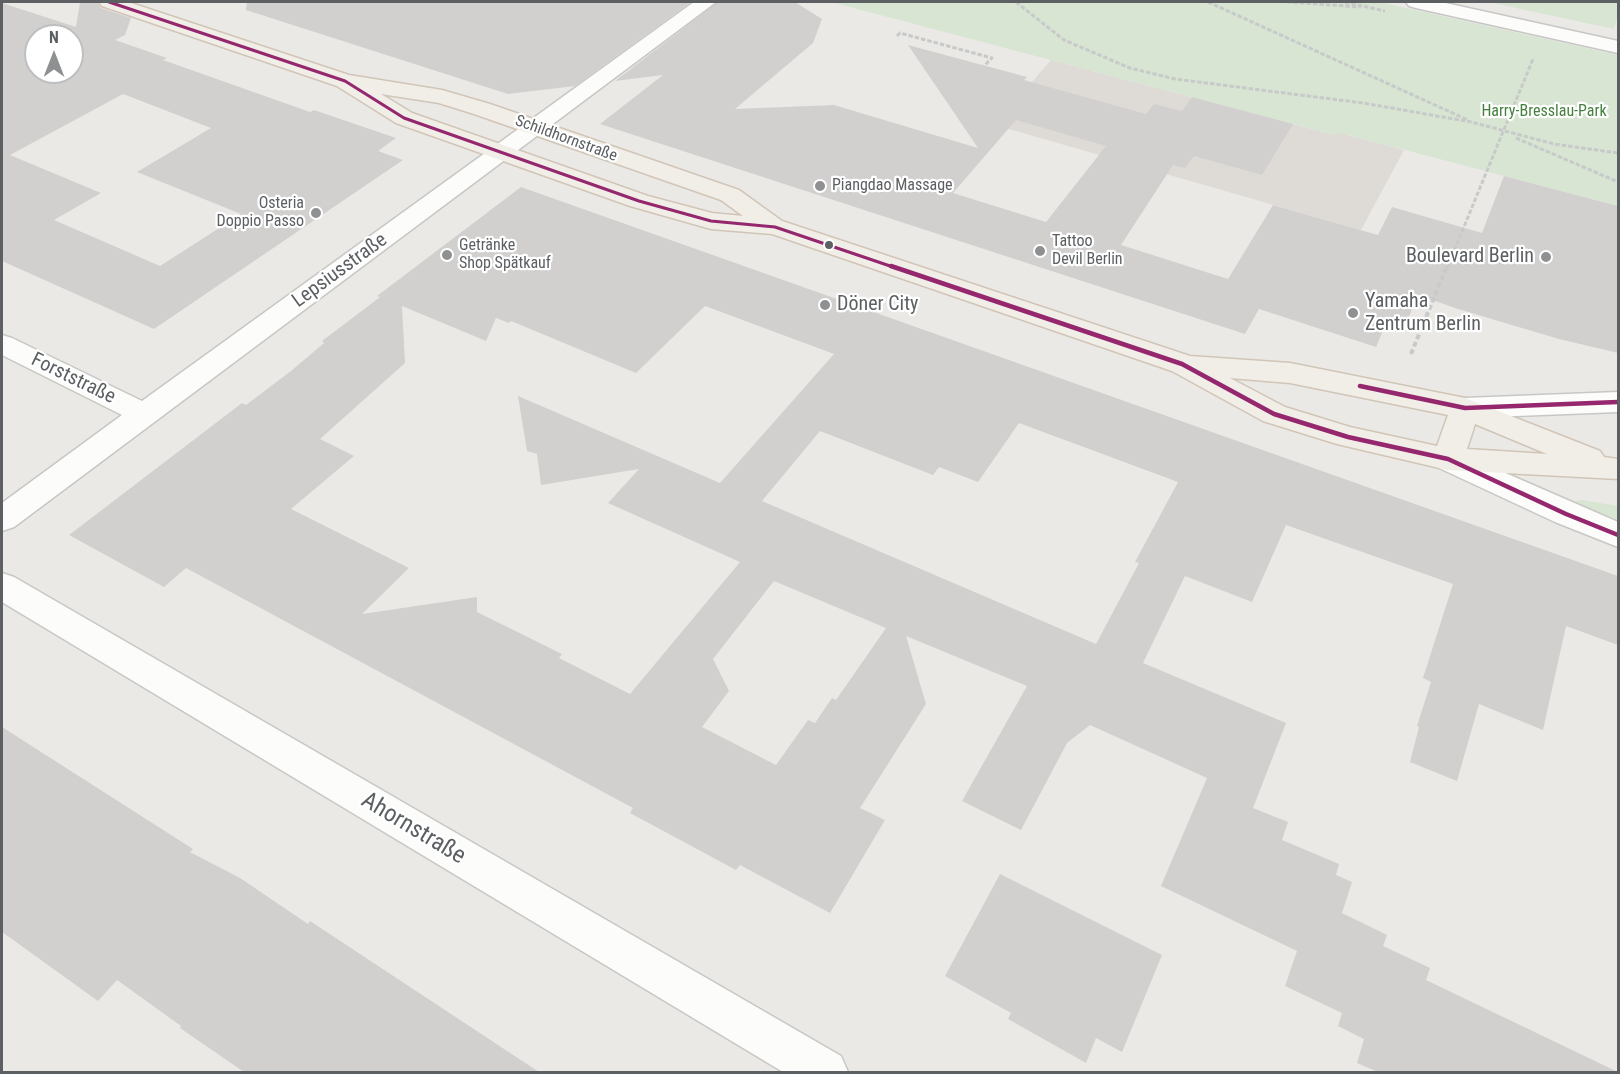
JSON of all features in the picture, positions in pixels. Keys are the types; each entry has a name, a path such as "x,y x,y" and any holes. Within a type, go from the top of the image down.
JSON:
{"main road":[{"name":"Schildhornstraße","path":"109,2 345,81 442,97 535,128 730,195 775,227"},
{"name":"Schildhornstraße","path":"345,81 404,118 501,153 639,201 711,221 775,227 1182,364 1274,414 1348,437 1448,459 1616,470"},
{"name":"Schildhornstraße","path":"1182,364 1290,373 1465,408 1616,470"},
{"path":"1448,459 1465,408"}],"street":[{"name":"Lepsiusstraße","path":"2,519 706,2"},
{"path":"1425,4 1618,47"},
{"name":"Forststraße","path":"2,344 144,414"},
{"name":"Schildhornstraße","path":"1465,408 1618,402"},
{"name":"Schildhornstraße","path":"1448,459 1566,514 1618,535"},
{"name":"Ahornstraße","path":"2,586 825,1072"}],"path":[{"path":"1016,2 1064,40 1130,68 1175,79 1363,103 1471,122 1554,144 1618,153"},
{"path":"1208,2 1471,122"},
{"path":"1287,2 1369,7"},
{"path":"897,36 900,33 992,58 984,66"},
{"path":"1411,354 1534,56"},
{"path":"1504,132 1618,182"}],"shaded area":[{"path":"1051,60 1335,135 1337,132 1404,150 1361,230 995,125"}],"green space":[{"name":"Harry-Bresslau-Park","path":"831,2 1379,2 1618,55 1618,206 1337,132 1335,135"},
{"path":"1488,2 1618,2 1618,15 1614,29"},
{"path":"1576,501 1618,506 1618,519 1576,504"}],"building":[{"path":"80,2 97,2 101,8 131,18 125,35 115,40 167,58 163,60 310,112 314,110 396,138 378,151 403,160 154,329 2,261 2,3 67,24 24,24 24,84 84,84 84,24 76,24","holes":["123,94 211,128 137,172 241,214 160,266 54,220 101,193 10,155"]},
{"path":"247,2 691,2 575,86 508,94 246,10"},
{"path":"718,2 795,2 822,19 813,43 735,109 834,105 978,148 908,45 1027,77 1024,80 1146,114 1154,104 1182,111 1192,97 1293,124 1262,175 1194,156 1185,168 1173,165 1121,245 1228,279 1273,205 1378,235 1392,207 1482,233 1504,176 1618,206 1618,353 1559,339 1418,295 1405,326 1387,321 1376,347 1259,309 1245,334 600,124 663,75 615,81","holes":["1016,120 1106,146 1046,222 953,193"]},
{"path":"521,187 1618,576 1618,645 1566,626 1543,730 1479,704 1457,781 1410,762 1419,727 1417,726 1431,682 1423,678 1453,584 1286,525 1252,602 1185,576 1143,663 1286,723 1253,808 1288,822 1282,840 1339,864 1336,875 1352,882 1342,913 1387,935 1383,946 1430,968 1426,980 1618,1072 1378,1072 1357,1063 1364,1039 1338,1026 1342,1013 1285,986 1297,951 1161,886 1207,778 1090,725 1067,743 1021,830 962,801 1027,686 906,636 926,704 860,808 885,820 830,913 740,865 736,870 630,813 633,808 186,568 164,587 69,535 242,403 246,405 291,371 324,343 322,341 380,297 377,296","holes":["402,306 486,341 496,318 509,323 511,321 636,373 705,306 834,354 720,483 518,396 527,451 537,454 541,485 639,469 608,503 740,562 630,694 559,658 562,654 477,612 477,597 362,614 409,568 291,509 354,456 320,439 405,363","1019,423 1178,482 1135,562 1139,563 1096,644 762,501 820,431 933,475 939,467 978,482","774,581 886,628 836,700 832,698 815,723 808,720 776,765 702,727 729,691 713,659"]},
{"path":"2,727 193,849 190,852 240,878 308,924 310,921 539,1072 244,1072 180,1028 181,1026 117,980 98,1001 2,932"},
{"path":"1000,874 1162,955 1122,1052 1096,1038 1086,1063 1008,1019 1011,1013 945,976"}],"transit line":[{"path":"109,2 345,81 404,118 639,201 711,221 775,227 1182,364 1274,414 1348,437 1448,459 1566,514 1618,535"},
{"path":"1360,386 1465,408 1618,402"}],"place":[{"name":"Piangdao Massage","path":"820,186"},
{"name":"Osteria Doppio Passo","path":"316,213"},
{"name":"Tattoo Devil Berlin","path":"1040,251"},
{"name":"Getränke Shop Spätkauf","path":"447,255"},
{"name":"Boulevard Berlin","path":"1546,257"},
{"name":"Döner City","path":"825,305"},
{"name":"Yamaha Zentrum Berlin","path":"1353,313"}]}
